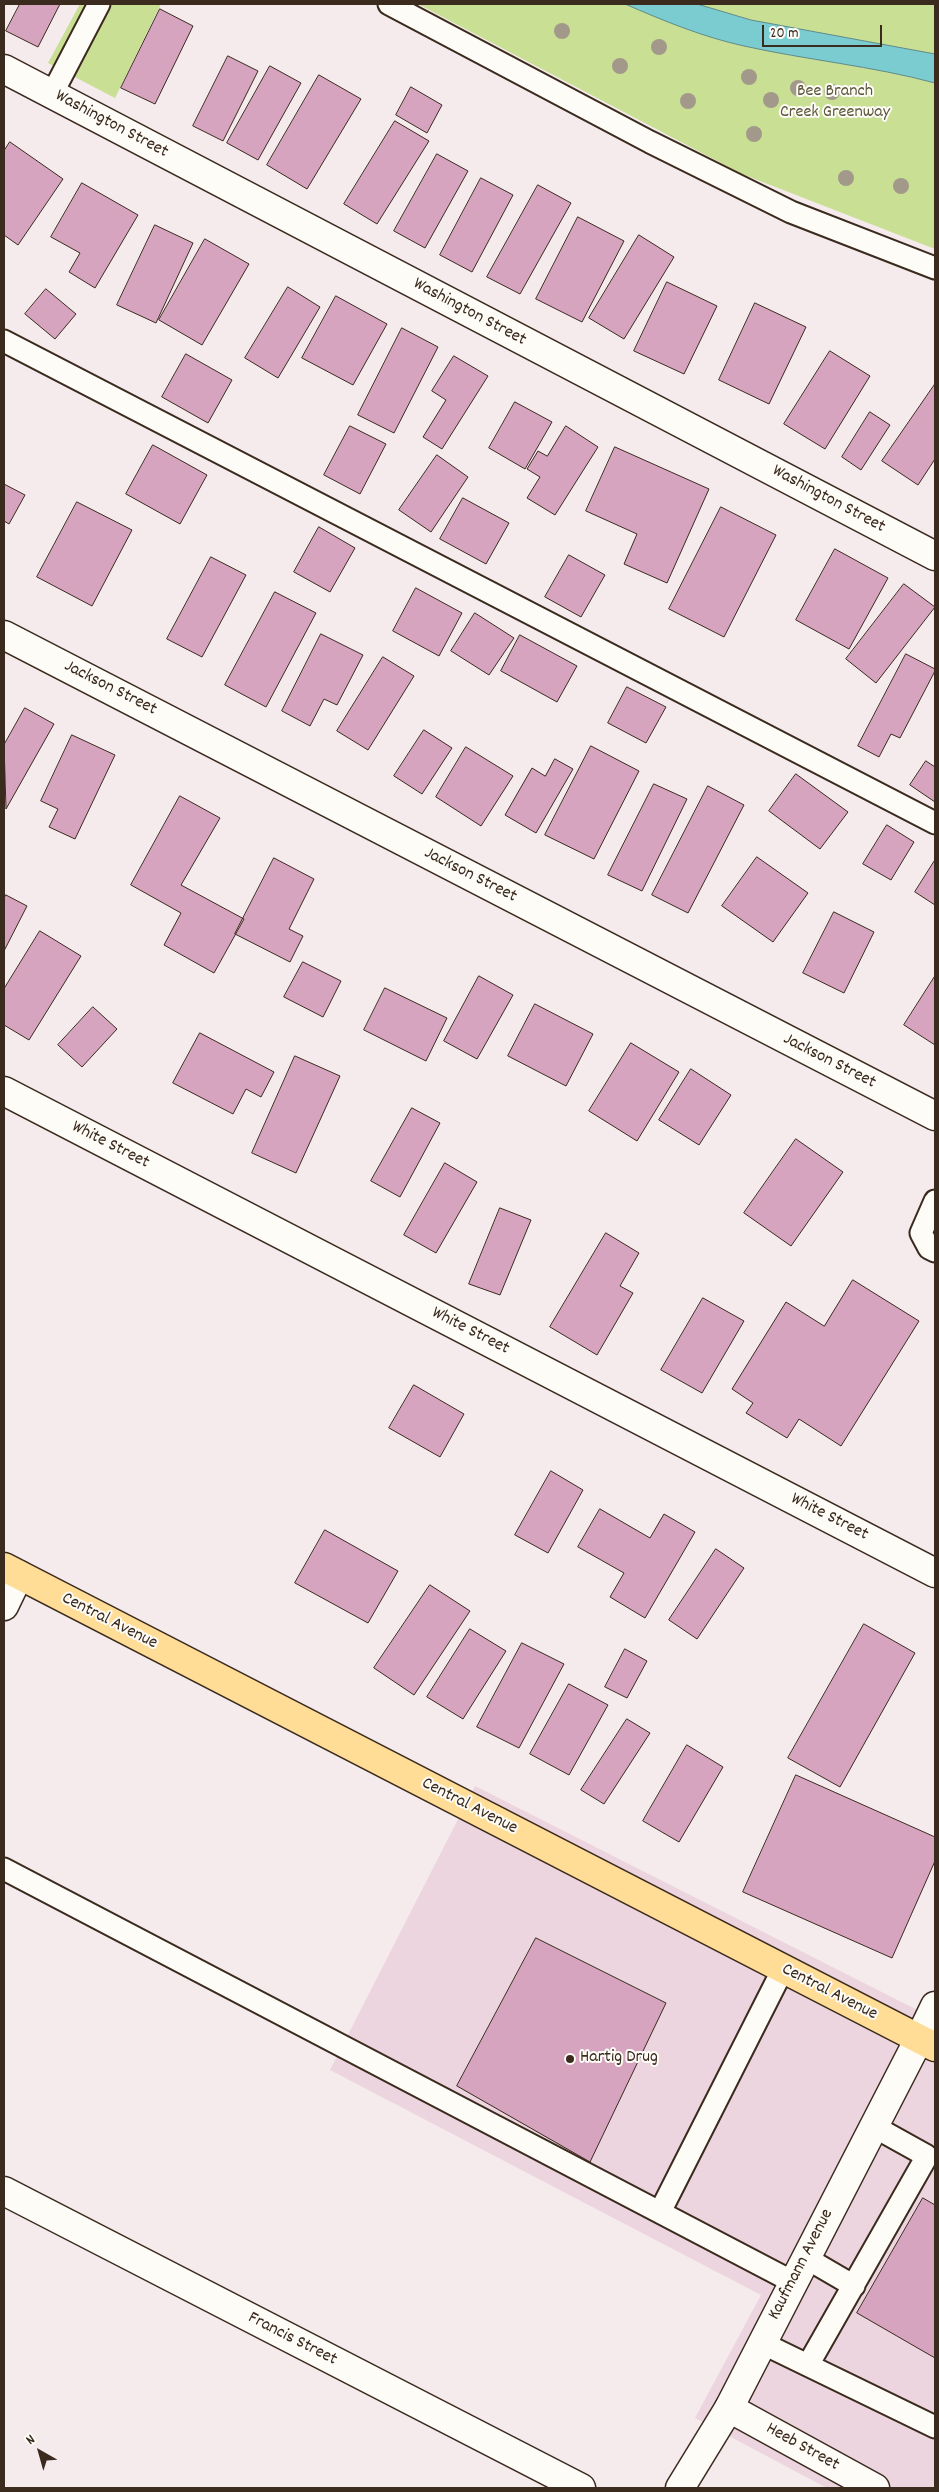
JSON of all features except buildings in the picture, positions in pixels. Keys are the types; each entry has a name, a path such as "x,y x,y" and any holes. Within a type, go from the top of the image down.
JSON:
{"main road":[{"name":"Central Avenue","path":"11,1571 927,2043"}],"street":[{"name":"Washington Street","path":"4,69 935,556"},
{"name":"Jackson Street","path":"4,635 935,1116"},
{"name":"White Street","path":"4,1091 935,1573"},
{"path":"4,1606 11,1571"},
{"name":"Kaufmann Avenue","path":"680,2488 729,2408 873,2126 927,2043 935,2006"},
{"name":"Francis Street","path":"4,2191 581,2488"},
{"name":"Heeb Street","path":"729,2408 875,2488"}],"lane":[{"path":"52,94 99,4"},
{"path":"389,4 650,142 791,212 935,268"},
{"path":"4,341 935,823"},
{"path":"935,1201 921,1233 929,1248 935,1251"},
{"path":"4,1869 793,2282"},
{"path":"660,2212 784,1969"},
{"path":"808,2365 931,2158 873,2126"},
{"path":"806,2258 854,2286"},
{"path":"762,2343 935,2427"}],"shaded area":[{"path":"475,1786 935,2019 935,2488 827,2488 695,2418 761,2295 330,2070"}],"green space":[{"path":"80,4 161,4 115,98 48,63"},
{"name":"Bee Branch Creek Greenway","path":"418,4 935,4 935,249 742,174"}],"water":[{"path":"625,4 697,4 751,20 935,54 935,83 729,42 684,28"}],"place":[{"name":"Hartig Drug","path":"570,2059"}]}
